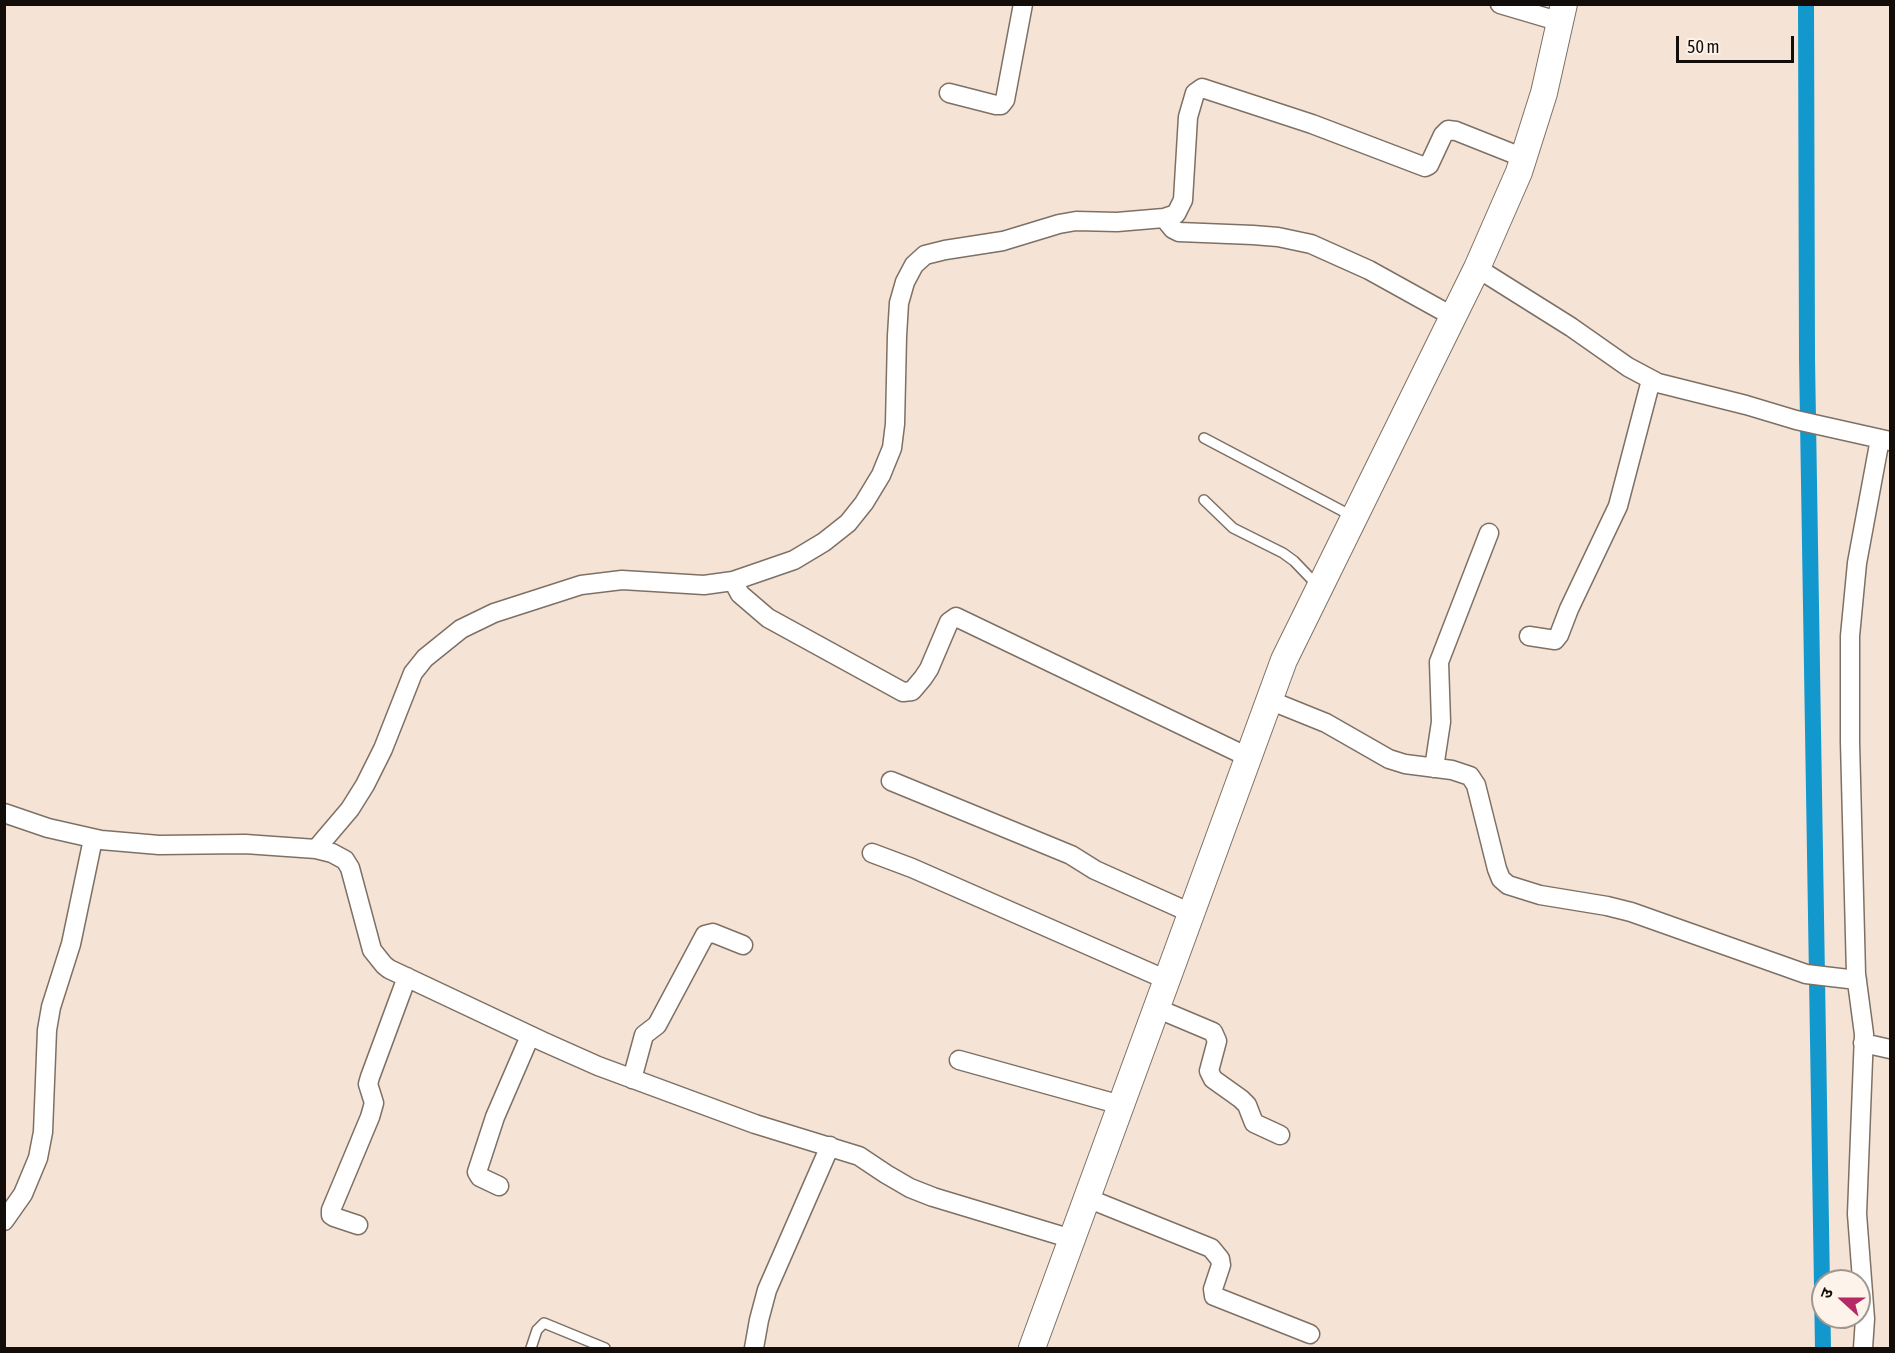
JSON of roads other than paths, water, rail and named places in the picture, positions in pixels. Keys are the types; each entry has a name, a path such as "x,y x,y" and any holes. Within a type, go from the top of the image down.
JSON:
{"main road":[{"path":"1032,1348 1284,660 1477,268 1519,172 1544,93 1562,13"}],"street":[{"path":"949,93 1001,105 1005,100 1023,4"},
{"path":"1500,4 1562,13"},
{"path":"1167,223 1176,214 1183,200 1188,117 1196,93 1202,88 1312,123 1425,167 1430,165 1443,135 1448,130 1456,131 1524,158"},
{"path":"328,852 383,749 413,674 425,658 461,629 494,613 581,585 622,580 704,585 733,581 794,560 824,542 848,523 864,503 881,475 892,448 896,424 897,336 900,303 914,265 925,255 1003,241 1076,221 1167,223 1186,233 1278,237 1311,244 1369,270 1452,316"},
{"path":"1477,268 1651,380 1804,422 1885,440 1857,563 1850,636 1850,742 1857,980 1863,1042 1857,1214 1865,1319 1863,1348"},
{"path":"1529,636 1555,640 1559,635 1618,506 1651,380"},
{"path":"1434,768 1441,722 1438,662 1489,533"},
{"path":"733,581 740,594 768,618 903,692 912,691 923,678 949,622 956,617 1248,757"},
{"path":"1269,700 1326,723 1389,759 1405,764 1462,772 1470,777 1476,785 1497,869 1501,879 1508,885 1540,895 1630,912 1806,974 1857,980"},
{"path":"891,781 1071,855 1095,870 1191,913"},
{"path":"4,813 48,828 93,839 139,844 219,843 328,852 345,860 350,868 372,950 384,965 407,977 530,1036 632,1079 755,1124 859,1156 910,1188 933,1197 1072,1239"},
{"path":"4,1221 23,1194 38,1158 43,1132 47,1030 51,1007 71,944 93,839"},
{"path":"872,853 921,872 1167,980"},
{"path":"632,1079 644,1035 657,1024 705,934 713,933 743,945"},
{"path":"358,1225 334,1217 331,1215 331,1210 370,1117 374,1103 368,1084 407,977"},
{"path":"1156,1008 1213,1032 1217,1041 1210,1065 1210,1075 1247,1105 1254,1123 1280,1135"},
{"path":"499,1186 480,1177 477,1172 495,1117 530,1036"},
{"path":"1863,1042 1890,1049"},
{"path":"959,1060 1121,1106"},
{"path":"754,1348 767,1290 830,1146"},
{"path":"1087,1198 1211,1248 1220,1259 1219,1273 1213,1289 1214,1296 1310,1334"}],"lane":[{"path":"1204,438 1354,517"},
{"path":"1204,500 1233,528 1294,561 1319,588"},
{"path":"531,1348 537,1330 544,1323 605,1348"}],"waterway":[{"path":"1806,4 1807,359 1823,1348"}]}
